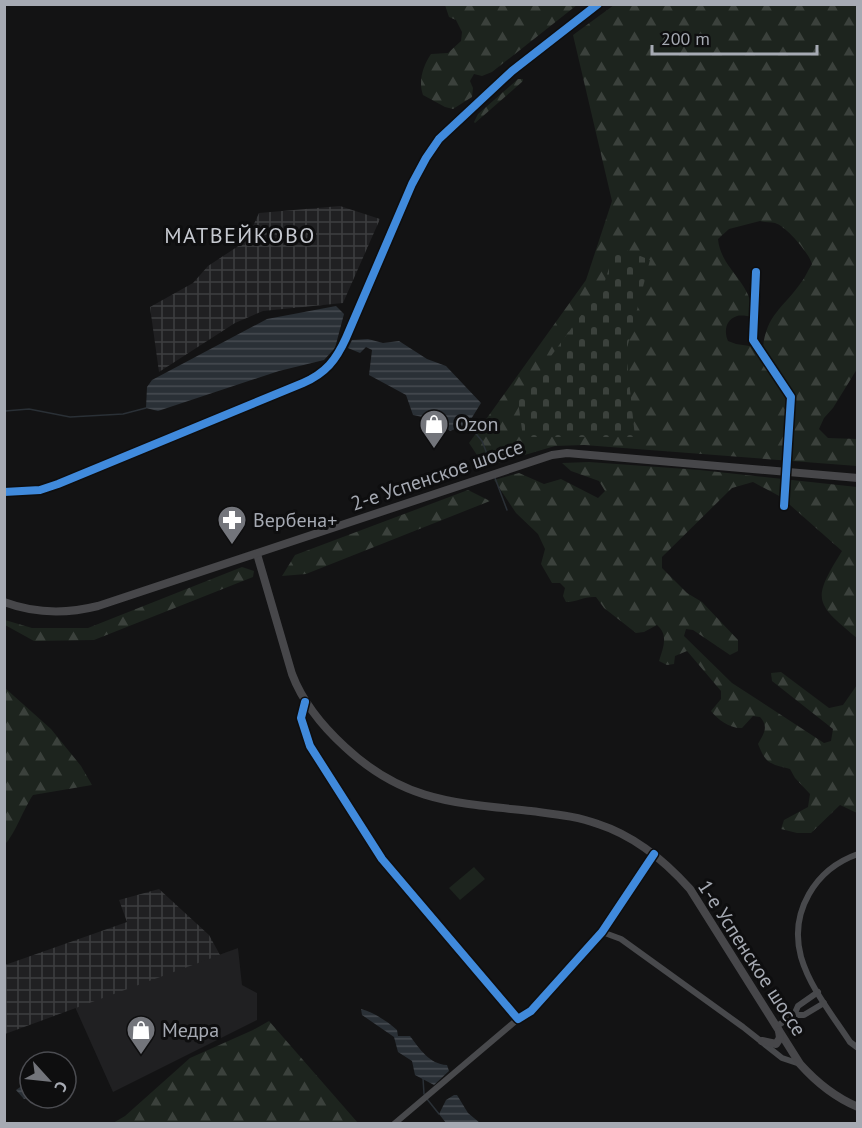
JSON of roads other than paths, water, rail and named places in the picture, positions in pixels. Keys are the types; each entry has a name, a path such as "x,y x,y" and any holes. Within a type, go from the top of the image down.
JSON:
{"main road":[{"name":"2-е Успенское шоссе","path":"4,602 42,611 68,612 86,609 143,593 552,455 567,453 858,478"},
{"name":"1-е Успенское шоссе","path":"257,554 292,674 305,702 334,737 350,752 373,771 399,786 434,798 587,820 610,828 640,844 654,854 690,890 800,1064 826,1090 858,1107"},
{"path":"762,1041 776,1044 780,1038 778,1029"}],"street":[{"path":"4,492 39,490 58,484 310,380 326,370 338,356 412,184 439,139 512,71 598,4"},
{"path":"756,272 753,340 791,397 784,506"},
{"path":"305,702 302,718 310,746 382,860 518,1019"},
{"path":"394,1124 518,1019 531,1011 602,932 654,854"},
{"path":"858,854 832,866 819,878 803,904 798,940 802,958 824,1003 850,1042 858,1048"},
{"path":"602,932 621,939 783,1058 800,1064"},
{"path":"778,1029 794,1015 798,1006 818,992"},
{"path":"794,1015 804,1015 824,1003"}],"waterway":[{"path":"5,411 29,409 70,417 123,414 146,408"},
{"path":"468,424 482,441 489,459"},
{"path":"495,478 507,510"},
{"path":"423,1078 424,1094"},
{"path":"427,1099 439,1114"}],"place":[{"name":"Ozon","path":"434,450"},
{"name":"Вербена+","path":"232,546"},
{"name":"Медра","path":"141,1056"}],"district":[{"name":"МАТВЕЙКОВО","path":"240,235"}]}
